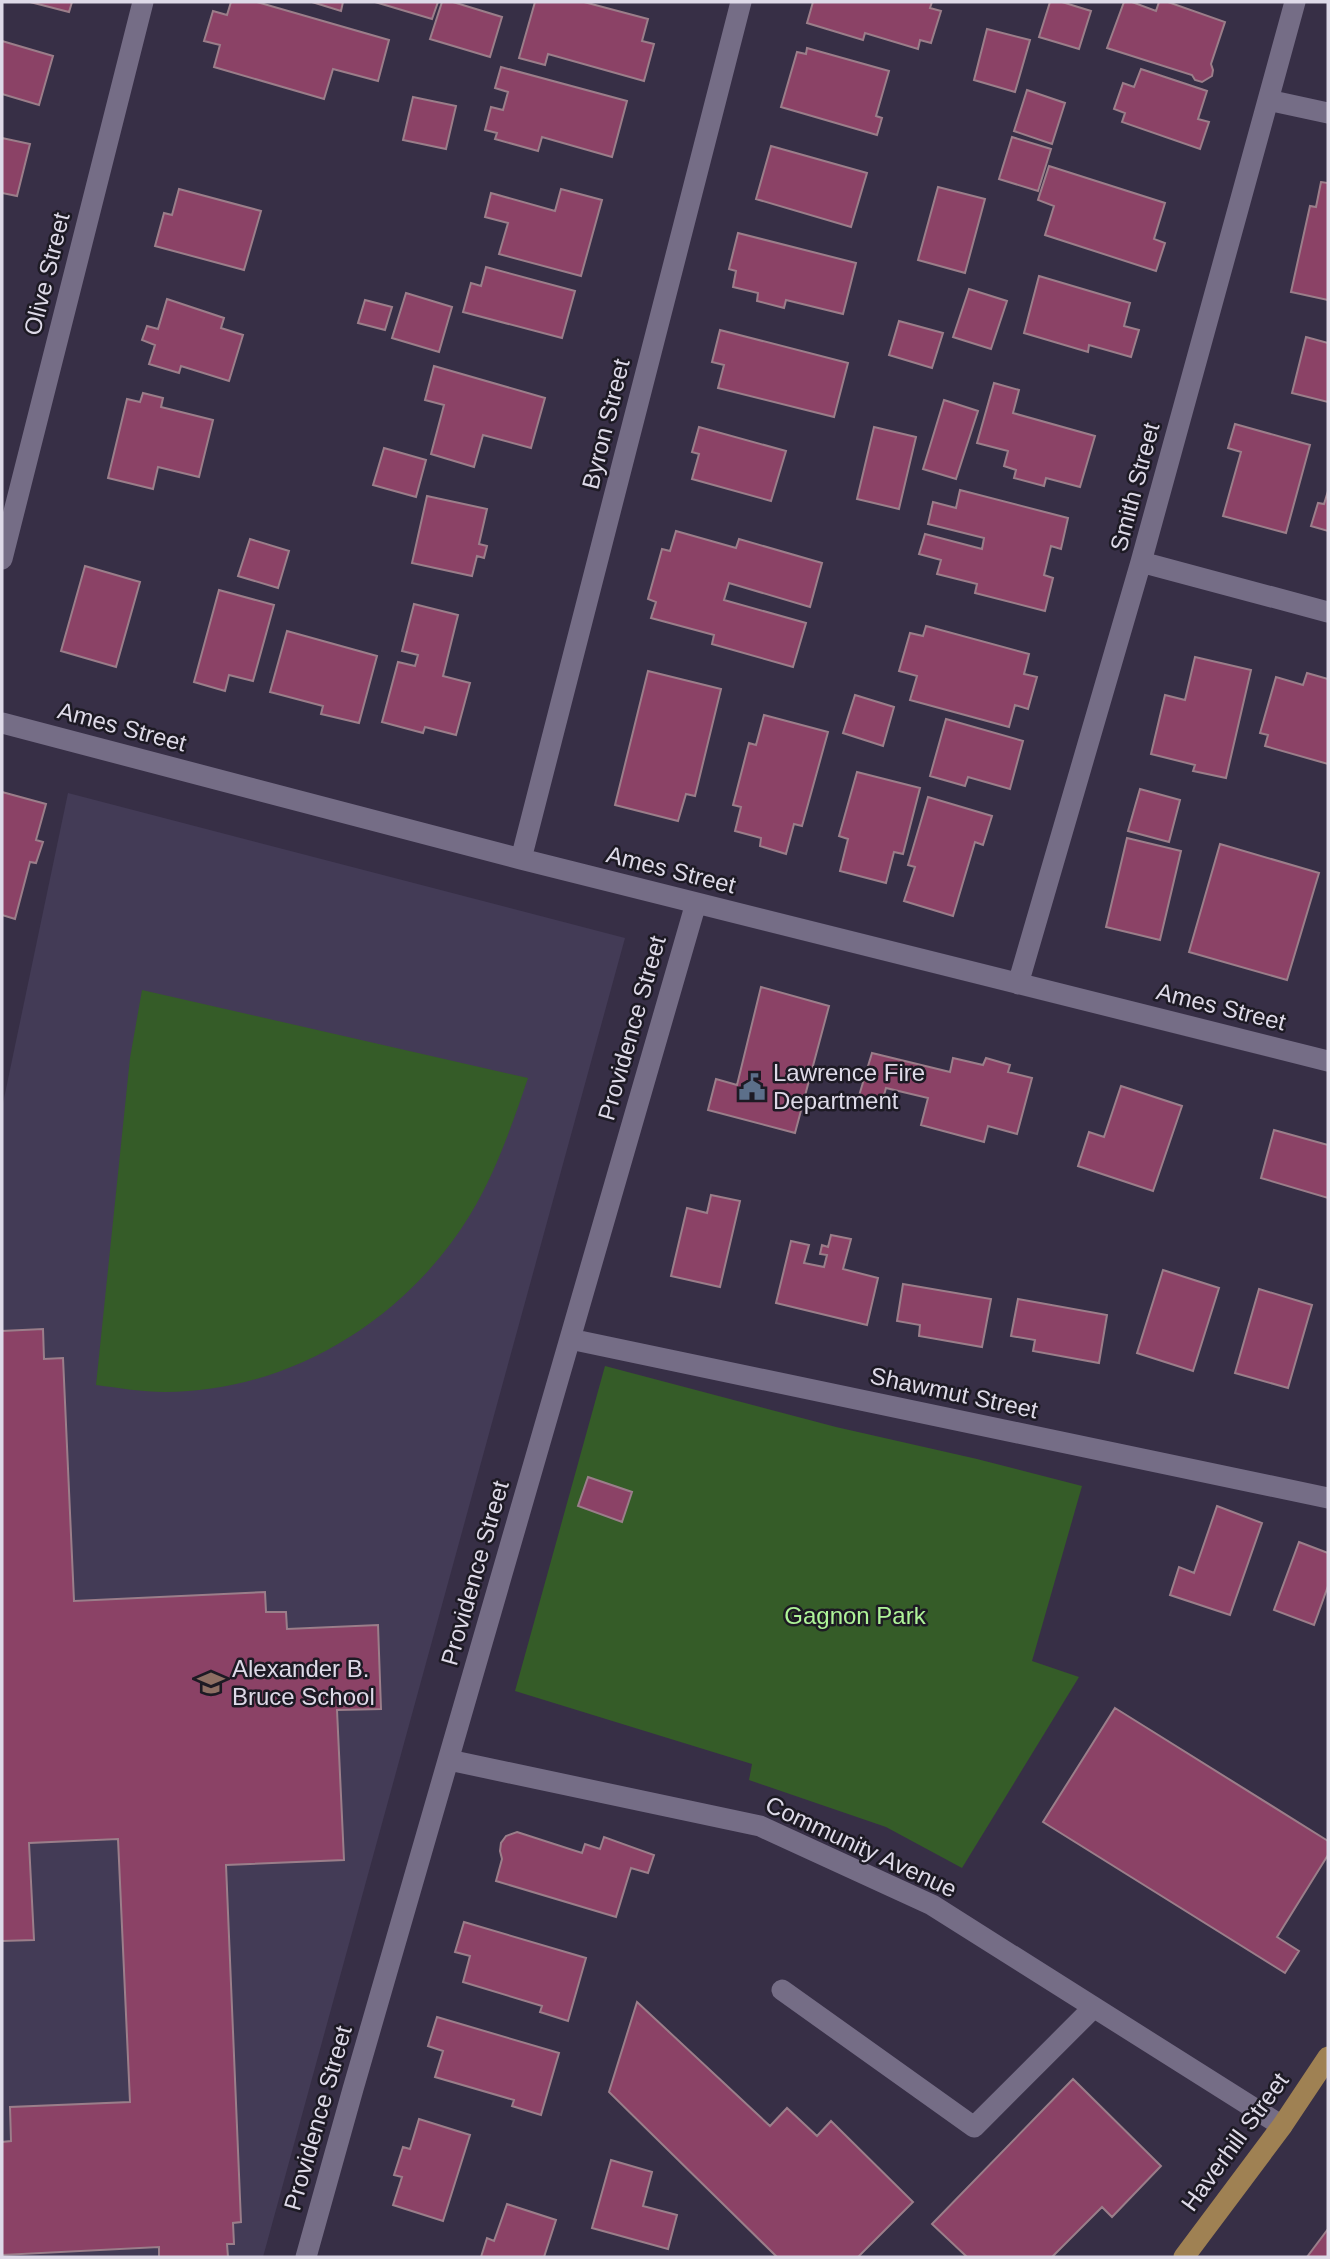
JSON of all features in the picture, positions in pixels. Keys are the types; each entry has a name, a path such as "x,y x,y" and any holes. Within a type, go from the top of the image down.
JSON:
{"main road":[{"name":"Haverhill Street","path":"1184,2257 1282,2126 1328,2057"}],"street":[{"name":"Olive Street","path":"2,559 143,2"},
{"name":"Byron Street","path":"521,859 741,2"},
{"name":"Smith Street","path":"1018,985 1141,562 1295,2"},
{"path":"1268,100 1328,113"},
{"path":"1141,562 1328,612"},
{"name":"Ames Street","path":"2,723 521,859 1328,1061"},
{"name":"Providence Street","path":"306,2257 695,903"},
{"name":"Shawmut Street","path":"570,1339 1328,1498"},
{"name":"Community Avenue","path":"449,1760 760,1826 932,1905 1282,2126"},
{"path":"782,1990 974,2127 1093,2008"}],"shaded area":[{"name":"Alexander B. Bruce School","path":"68,793 625,938 263,2257 2,2257 2,1108"}],"green space":[{"path":"142,990 528,1078 488,1182 444,1253 413,1287 378,1317 340,1343 299,1364 256,1379 211,1389 165,1392 96,1385 130,1058"},
{"name":"Gagnon Park","path":"605,1366 836,1427 1082,1486 1032,1661 1079,1677 962,1868 886,1827 749,1780 752,1764 515,1691"}],"building":[{"path":"30,2 72,2 69,12"},
{"path":"231,2 257,2 389,40 378,81 333,69 324,99 214,67 220,45 204,41 213,11 227,15"},
{"path":"312,2 343,2 341,11"},
{"path":"375,2 438,2 432,19"},
{"path":"442,2 453,2 502,17 490,57 430,39"},
{"path":"535,2 584,2 648,19 642,41 654,44 644,81 548,54 545,65 519,58"},
{"path":"813,2 932,2 930,8 941,11 931,43 920,40 918,49 865,33 863,40 807,23"},
{"path":"1050,2 1062,2 1091,11 1079,49 1039,37"},
{"path":"1124,2 1132,2 1156,11 1159,2 1168,2 1225,22 1211,64 1212,76 1202,82 1195,80 1192,75 1107,48"},
{"path":"987,29 1030,40 1015,92 974,80"},
{"path":"2,41 53,56 39,105 2,94"},
{"path":"807,48 889,71 876,116 882,118 877,135 781,107 797,52 806,54"},
{"path":"501,67 627,101 612,157 542,137 538,151 495,139 497,133 485,130 491,107 503,110 508,92 495,88"},
{"path":"1141,69 1207,91 1198,119 1209,122 1200,149 1122,122 1125,113 1114,109 1123,83 1134,87"},
{"path":"1027,90 1065,103 1052,144 1014,131"},
{"path":"413,97 456,106 446,149 403,140"},
{"path":"1012,137 1051,149 1038,191 999,179"},
{"path":"2,138 30,144 17,196 2,193"},
{"path":"771,146 867,173 851,227 756,199"},
{"path":"1049,166 1165,203 1154,239 1165,243 1156,271 1045,235 1054,206 1038,200"},
{"path":"1321,182 1328,183 1328,300 1291,292 1310,206 1316,207"},
{"path":"938,187 985,199 965,273 918,260"},
{"path":"179,189 261,211 244,270 155,246 164,213 172,215"},
{"path":"561,189 602,200 581,276 499,254 508,223 485,217 491,193 555,211"},
{"path":"738,233 856,263 843,314 786,300 784,308 757,301 758,293 733,287 736,271 729,269"},
{"path":"486,267 575,291 562,338 463,312 471,283 481,286"},
{"path":"1039,276 1130,303 1124,326 1139,330 1131,357 1089,345 1088,352 1024,333"},
{"path":"969,289 1007,301 991,349 953,337"},
{"path":"406,293 452,307 439,352 392,338"},
{"path":"167,299 224,318 221,328 243,335 229,381 181,366 179,373 149,364 155,345 142,340 147,326 158,329"},
{"path":"365,300 392,307 385,330 358,323"},
{"path":"899,321 943,333 932,368 889,355"},
{"path":"720,330 848,363 834,417 718,388 724,365 712,362"},
{"path":"1306,337 1328,343 1328,402 1292,393"},
{"path":"434,366 545,398 531,448 483,435 474,467 431,454 444,405 425,400"},
{"path":"994,383 1019,390 1013,413 1095,436 1080,487 1046,478 1044,486 1014,478 1016,470 1004,466 1008,451 977,443"},
{"path":"143,393 163,398 161,407 213,420 199,477 158,467 153,489 108,478 127,399 140,402"},
{"path":"944,400 978,411 956,479 923,469"},
{"path":"1235,424 1310,445 1286,533 1223,516 1241,452 1228,448"},
{"path":"699,427 786,451 771,501 692,479 699,454 692,452"},
{"path":"874,427 916,437 899,509 857,499"},
{"path":"384,448 426,460 416,497 373,485"},
{"path":"960,490 1068,518 1061,549 1051,546 1044,575 1053,578 1045,611 975,593 977,584 937,574 941,560 919,554 925,534 982,549 984,538 928,524 933,502 956,508"},
{"path":"1328,491 1328,531 1311,526 1318,503 1324,504"},
{"path":"427,496 487,509 479,544 487,546 484,558 477,556 472,576 412,563"},
{"path":"676,531 736,548 739,539 822,563 810,607 729,583 724,600 806,623 793,667 712,644 714,635 651,618 656,602 648,599 662,549 670,551"},
{"path":"250,539 289,551 278,588 238,576"},
{"path":"85,566 140,582 116,667 61,651"},
{"path":"219,590 274,605 253,681 229,675 225,691 194,682"},
{"path":"414,604 458,615 443,676 470,683 456,735 425,727 423,733 382,722 398,662 415,666 418,655 402,651"},
{"path":"926,626 1029,654 1024,674 1037,677 1028,709 1015,705 1009,727 910,700 917,676 899,671 910,633 923,636"},
{"path":"287,631 377,656 359,723 321,714 323,706 270,692"},
{"path":"1195,657 1251,670 1226,778 1193,771 1195,765 1151,754 1165,695 1185,700"},
{"path":"648,671 721,689 695,796 686,794 678,821 615,805"},
{"path":"1307,673 1328,679 1328,764 1265,746 1268,735 1260,733 1276,677 1303,685"},
{"path":"855,695 894,707 883,746 843,733"},
{"path":"764,715 828,732 802,826 794,824 786,854 760,846 761,838 735,831 741,807 733,805 749,743 756,745"},
{"path":"946,719 1023,741 1010,789 968,777 965,786 930,776"},
{"path":"857,772 920,788 903,854 894,852 886,883 840,871 848,839 839,836"},
{"path":"1140,789 1180,800 1169,842 1128,831"},
{"path":"2,792 46,804 36,840 43,842 36,863 30,862 15,919 2,915"},
{"path":"928,797 992,816 983,845 975,842 953,916 904,901 915,867 908,865"},
{"path":"1127,838 1181,851 1160,940 1106,927"},
{"path":"1220,844 1319,873 1287,980 1189,952"},
{"path":"761,987 829,1006 795,1133 708,1110 716,1079 737,1085"},
{"path":"872,1053 950,1072 953,1058 983,1065 986,1058 1010,1065 1008,1072 1032,1078 1017,1134 988,1126 984,1142 921,1125 928,1098 886,1088 881,1106 858,1099"},
{"path":"1121,1086 1182,1106 1153,1191 1078,1166 1089,1132 1104,1137"},
{"path":"1274,1130 1328,1145 1328,1198 1261,1178"},
{"path":"711,1195 740,1201 720,1287 671,1276 687,1208 707,1213"},
{"path":"831,1235 851,1239 843,1269 878,1278 867,1325 776,1303 791,1241 809,1245 804,1263 824,1267 827,1255 820,1254 822,1245 828,1247"},
{"path":"1163,1270 1219,1288 1193,1371 1137,1353"},
{"path":"903,1284 991,1299 982,1347 919,1336 920,1325 897,1321"},
{"path":"1259,1289 1312,1305 1288,1388 1235,1373"},
{"path":"1018,1299 1107,1315 1099,1363 1033,1351 1035,1340 1011,1336"},
{"path":"43,1329 44,1359 63,1358 74,1601 265,1592 266,1612 286,1612 287,1629 378,1625 381,1709 337,1710 344,1860 226,1865 241,2222 233,2223 234,2244 227,2244 228,2257 159,2257 159,2247 2,2255 2,2142 11,2141 10,2107 130,2102 118,1839 29,1843 34,1940 2,1941 2,1331"},
{"path":"588,1477 632,1492 622,1522 578,1506"},
{"path":"1217,1506 1262,1523 1230,1615 1170,1595 1179,1567 1194,1573"},
{"path":"1299,1542 1328,1553 1328,1586 1314,1625 1274,1610"},
{"path":"1115,1708 1328,1841 1328,1855 1277,1937 1299,1951 1285,1973 1043,1822"},
{"path":"517,1832 582,1853 585,1844 600,1849 604,1837 654,1855 648,1873 631,1868 616,1917 496,1881 502,1859 501,1843 506,1836"},
{"path":"464,1922 586,1958 568,2021 540,2012 542,2006 463,1982 470,1956 455,1952"},
{"path":"637,2002 770,2126 787,2108 817,2136 831,2121 913,2202 858,2257 777,2257 609,2092"},
{"path":"437,2017 559,2053 541,2115 512,2106 514,2100 435,2077 443,2051 428,2046"},
{"path":"1073,2079 1161,2166 1112,2217 1102,2207 1052,2257 967,2257 932,2224"},
{"path":"419,2119 470,2135 443,2221 393,2205 402,2177 394,2175 403,2147 410,2149"},
{"path":"611,2160 652,2172 643,2206 677,2215 668,2249 592,2228"},
{"path":"507,2204 556,2220 544,2257 481,2257 487,2238 494,2241"},
{"path":"1328,2229 1328,2257 1307,2257"}],"place":[{"name":"Lawrence Fire Department","path":"752,1087"},
{"name":"Alexander B. Bruce School","path":"211,1683"}]}
